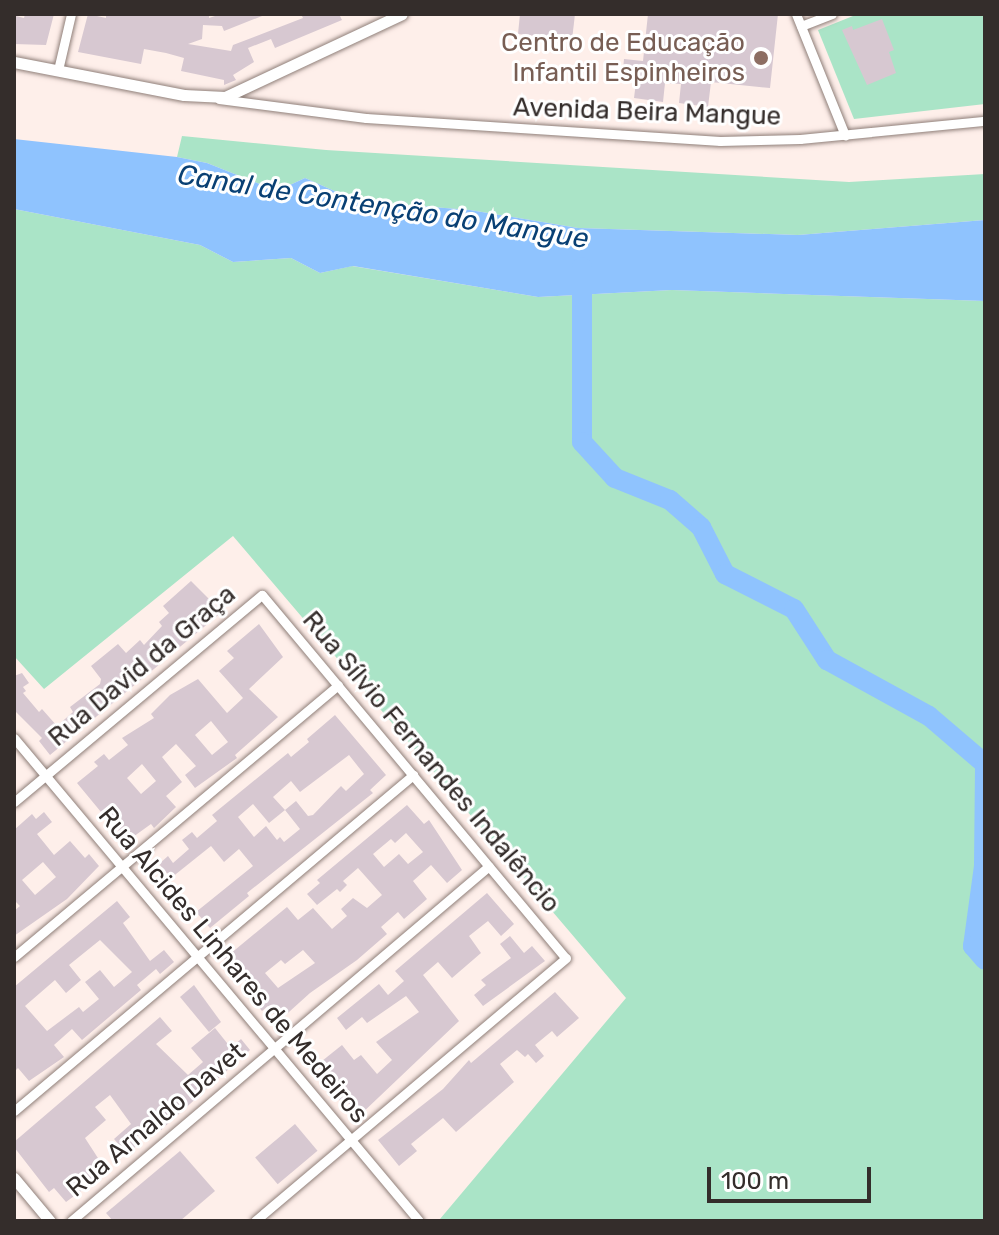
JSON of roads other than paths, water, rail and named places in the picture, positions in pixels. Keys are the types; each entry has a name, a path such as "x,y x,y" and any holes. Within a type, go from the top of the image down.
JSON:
{"street":[{"path":"58,70 71,14"},
{"path":"14,62 213,98 238,93 402,14"},
{"path":"796,14 845,135"},
{"path":"801,26 832,14"},
{"name":"Avenida Beira Mangue","path":"213,98 326,114 670,140 762,141 985,121"},
{"name":"Rua Sílvio Fernandes Indalêncio","path":"262,595 566,958 351,1140"},
{"name":"Rua David da Graça","path":"14,802 262,595"},
{"path":"14,957 338,685"},
{"name":"Rua Alcides Linhares de Medeiros","path":"14,738 419,1221"},
{"path":"14,1111 413,775"},
{"name":"Rua Arnaldo Davet","path":"71,1221 489,866"},
{"path":"255,1221 351,1140"},
{"path":"14,1178 50,1221"}],"water":[{"name":"Canal de Contenção do Mangue","path":"14,139 177,157 207,163 277,191 305,178 357,201 470,210 578,228 798,235 985,220 985,301 672,290 538,297 353,266 320,273 291,258 233,262 200,245 14,209"}],"waterway":[{"name":"Canal de Contenção do Mangue","path":"582,267 582,442 615,478 670,500 701,527 725,574 794,609 827,660 929,716 985,764"},
{"path":"985,769 984,866 973,946 985,960"}],"place":[{"name":"Centro de Educação Infantil Espinheiros","path":"761,58"}]}
